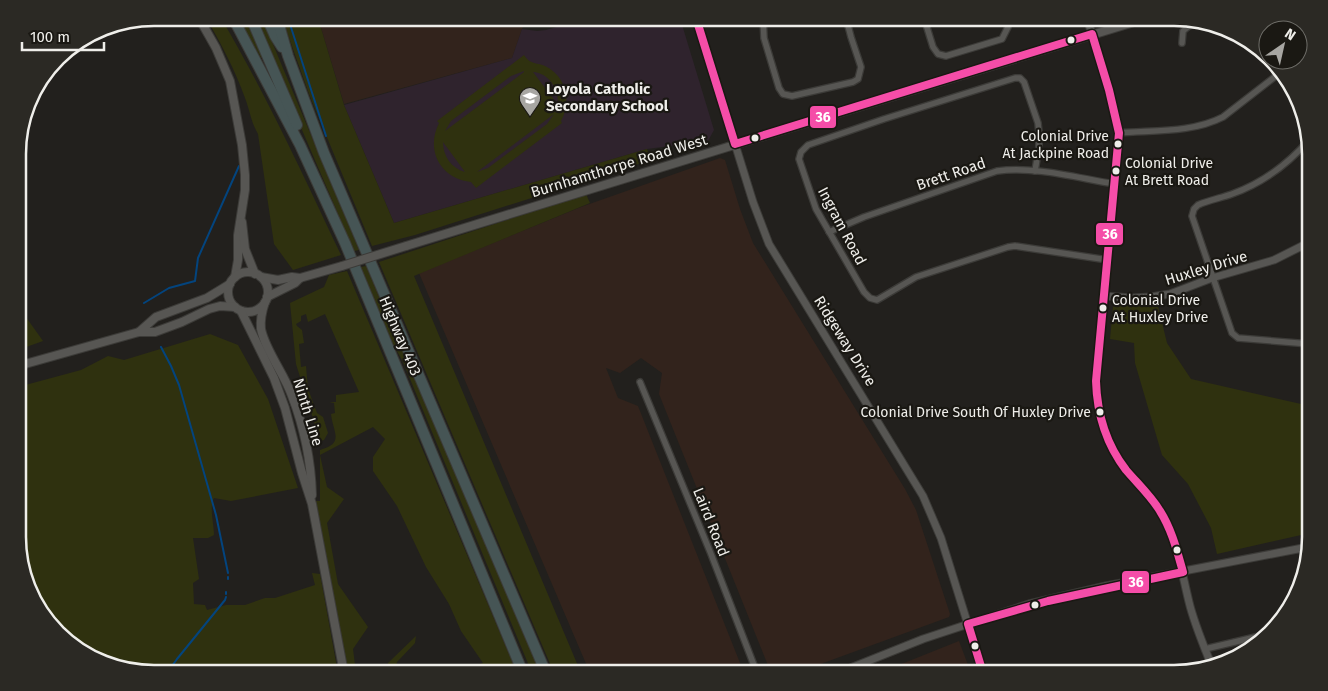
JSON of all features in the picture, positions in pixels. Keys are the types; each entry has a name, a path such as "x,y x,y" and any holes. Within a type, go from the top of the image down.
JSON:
{"highway":[{"name":"Highway 403","path":"238,27 300,145 345,243 521,665"},
{"path":"255,27 301,135 300,145"},
{"path":"270,27 274,36 288,56"},
{"name":"Highway 403","path":"279,27 324,153 542,665"}],"main road":[{"name":"Burnhamthorpe Road West","path":"258,275 278,280 292,277 300,278 1119,26"},
{"path":"204,27 216,48 230,81 242,145 245,175 238,235 238,260 229,296 238,309"},
{"path":"26,364 139,332 155,332 220,306 254,311 266,300 267,286 258,275 245,249 241,220"},
{"path":"139,332 156,317 207,298 244,272 258,275"},
{"name":"Burnhamthorpe Road West","path":"266,300 300,278"},
{"name":"Ninth Line","path":"266,300 261,316 261,330 292,395 311,472 312,504"},
{"name":"Ninth Line","path":"238,309 278,386 312,504 342,665"}],"street":[{"name":"Ridgeway Drive","path":"699,26 753,202 769,244 923,496 941,538 980,664"},
{"path":"763,26 764,38 779,88 783,94 792,96 853,82 858,78 861,67 848,26"},
{"path":"926,26 933,48 938,54 946,56 1002,39 1008,26"},
{"path":"1090,26 1109,90 1119,133 1096,381 1100,418 1108,440 1117,456 1154,502 1165,520 1183,572 1189,605 1209,659"},
{"path":"1182,43 1183,31 1187,28"},
{"path":"1119,133 1200,127 1223,117 1275,77"},
{"name":"Ingram Road","path":"1035,171 1039,147 1038,123 1024,82 1020,78 884,119 808,145 801,152 798,159 816,209 864,292 870,298 877,300 916,277 1008,247 1015,246 1108,260"},
{"path":"1302,147 1277,171 1256,184 1233,194 1198,204 1192,216 1232,333 1238,338 1302,343"},
{"name":"Brett Road","path":"829,232 864,217 997,171 1035,171 1115,184"},
{"name":"Huxley Drive","path":"1104,296 1132,298 1170,294 1212,278 1274,260 1302,246"},
{"name":"Laird Road","path":"640,382 711,554 754,664"},
{"path":"860,664 923,639 1029,604 1106,586 1301,547"},
{"path":"1205,649 1253,637"}],"shaded area":[{"name":"Loyola Catholic Secondary School","path":"683,26 714,130 708,141 647,149 394,223 344,105 512,58 522,29 546,30 558,27"},
{"path":"321,27 523,27 512,58 344,104"},
{"path":"720,158 725,160 753,243 905,489 916,510 950,614 949,617 820,664 768,664 659,394 662,373 641,358 620,373 606,368 618,398 638,406 741,664 586,665 419,273 581,207"},
{"path":"959,641 968,664 901,664"}],"green space":[{"path":"211,27 226,27 238,47 284,135 341,255 293,270 274,244 258,134 241,88"},
{"path":"243,27 249,27 261,58"},
{"path":"258,27 266,27 359,250 354,251"},
{"path":"285,27 321,27 344,105 394,223 647,149 651,160 415,235 372,246 309,94"},
{"path":"524,55 531,62 552,70 558,76 565,90 566,105 562,123 476,188 471,182 460,180 451,175 438,162 434,144 435,133 439,123 437,121","holes":["524,71 445,131 451,121 511,76","533,72 544,75 552,83 557,93 558,105","554,114 547,124 488,168 477,172","443,142 465,172 456,168 449,161 443,147"]},
{"path":"586,194 590,203 414,276 577,665 550,665 379,262"},
{"path":"366,266 411,366 538,665 529,665 403,362 392,342 361,267"},
{"path":"347,271 513,665 478,665 483,663 461,631 449,604 426,567 397,506 373,471 373,457 385,439 373,427 320,455 320,450 333,444 336,436 331,414 335,413 334,403 329,402 336,402 336,395 359,392 325,314 308,322 306,314 301,316 301,321 296,324 302,330 304,343 299,344 301,367 306,366 308,389 317,413 323,417 328,433 324,440 320,441 296,364 290,303 324,287 329,275"},
{"path":"1115,305 1158,306 1167,343 1191,379 1302,404 1302,535 1217,554 1211,528 1188,484 1162,455 1135,363 1134,343 1110,339 1113,307"},
{"path":"27,318 43,341 26,347"},
{"path":"210,334 238,345 268,399 298,488 231,501 214,498 212,511 214,535 208,538 193,538 199,579 193,583 194,604 205,605 207,610 226,605 245,605 265,598 275,598 315,585 312,573 320,574 337,665 154,665 129,662 97,652 83,643 64,627 43,601 36,586 27,554 26,385 81,370 108,356 124,360"},
{"path":"320,455 327,487 344,499 327,523 338,584 368,627 353,649 355,665 346,665 316,501 320,501"},
{"path":"416,636 415,643 396,665 388,665"}],"waterway":[{"path":"291,27 326,136"},
{"path":"144,303 169,288 195,281 198,258 239,166"},
{"path":"161,347 179,385 216,515 228,573"},
{"path":"173,665 226,597"}],"transit line":[{"name":"36","path":"699,26 735,144 1092,34 1109,90 1119,133 1096,381 1098,405 1104,428 1113,450 1126,470 1153,500 1164,518 1174,541 1183,572 1048,601 968,624 980,664"}],"place":[{"name":"Loyola Catholic Secondary School","path":"530,117"},
{"name":"Colonial Drive At Jackpine Road","path":"1118,144"},
{"name":"Colonial Drive At Brett Road","path":"1116,171"},
{"name":"Colonial Drive At Huxley Drive","path":"1103,308"},
{"name":"Colonial Drive South Of Huxley Drive","path":"1100,412"}]}
